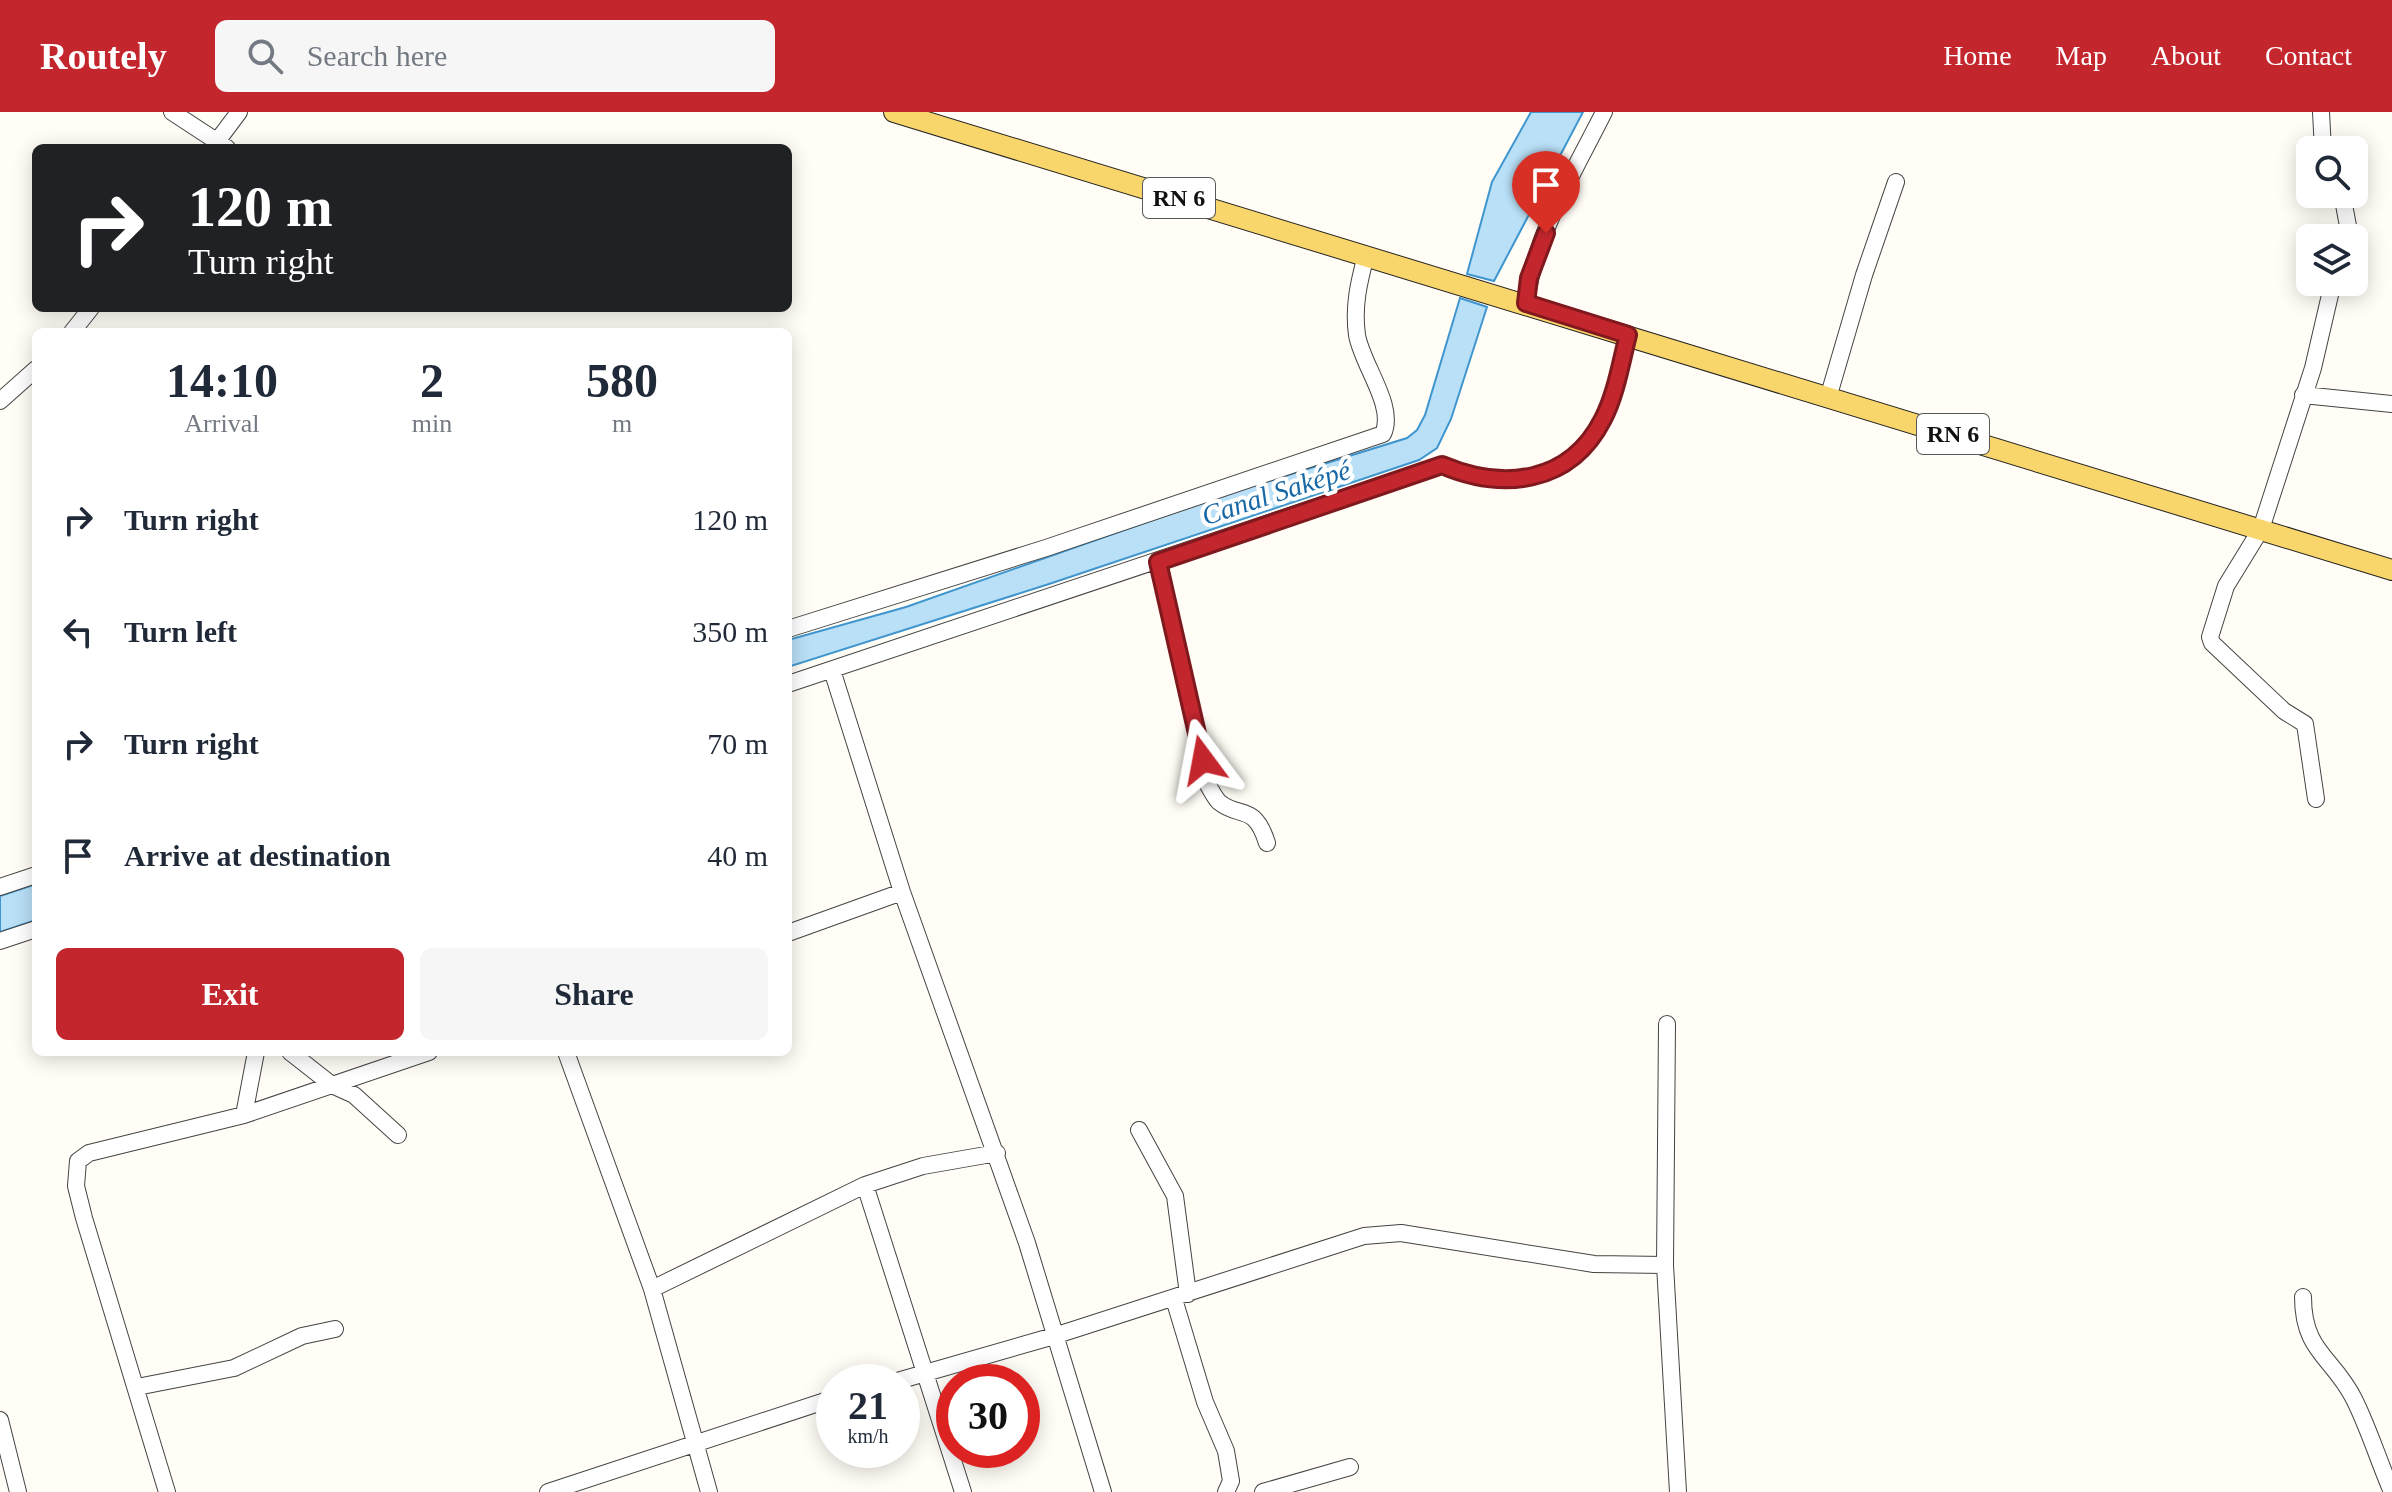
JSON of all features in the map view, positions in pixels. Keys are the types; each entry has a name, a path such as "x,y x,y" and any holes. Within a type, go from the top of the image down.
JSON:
{"main road":[{"name":"RN 6","path":"894,112 2392,570"}],"street":[{"path":"172,112 218,144"},
{"path":"220,144 239,112"},
{"path":"1520,301 1546,233 1604,112"},
{"path":"2321,112 2322,136"},
{"path":"1828,398 1864,275 1896,182"},
{"path":"792,628 1046,548 1383,434 1388,424 1384,402 1364,363 1355,309 1366,255"},
{"path":"2316,799 2305,724 2284,711 2212,643 2210,637 2226,586 2261,529 2313,368 2330,296"},
{"path":"75,328 88,312"},
{"path":"792,683 1442,465 1467,476 1494,480 1548,475 1570,459 1598,427 1628,335"},
{"path":"0,401 32,373"},
{"path":"2303,395 2392,404"},
{"path":"1158,562 1208,785 1220,803 1245,811 1262,826 1267,843"},
{"path":"832,670 902,892 997,1153 1103,1492"},
{"path":"0,887 32,876"},
{"path":"792,932 902,892"},
{"path":"0,941 32,930"},
{"path":"1667,1024 1665,1265 1678,1492"},
{"path":"244,1115 255,1056"},
{"path":"295,1056 332,1085 354,1095 398,1135"},
{"path":"167,1492 76,1186 78,1161 89,1153 244,1115 417,1056"},
{"path":"567,1056 652,1289 709,1492"},
{"path":"1139,1130 1175,1196 1181,1297 1205,1402 1226,1451 1231,1481 1226,1492"},
{"path":"652,1289 865,1185 923,1166 997,1153"},
{"path":"865,1185 924,1374 956,1490"},
{"path":"920,1375 1181,1297 1306,1252 1364,1236 1401,1233 1594,1264 1665,1265"},
{"path":"2303,1297 2303,1323 2310,1340 2354,1397 2392,1492"},
{"path":"137,1387 234,1368 302,1336 335,1329"},
{"path":"548,1492 816,1404"},
{"path":"0,1420 18,1492"},
{"path":"1263,1492 1350,1467"}],"water":[{"path":"1531,112 1583,112 1494,281 1467,274 1492,182"},
{"name":"Canal Saképé","path":"1460,298 1487,307 1451,419 1437,448 1419,460 1049,584 792,666 792,639 906,607 1224,495 1407,438 1417,430 1425,415"},
{"path":"32,885 32,921 0,932 0,896"}],"route":[{"path":"1203,760 1158,562 1442,465 1467,476 1494,480 1548,475 1592,437 1604,417 1628,335 1526,303 1529,278 1546,233"}]}
